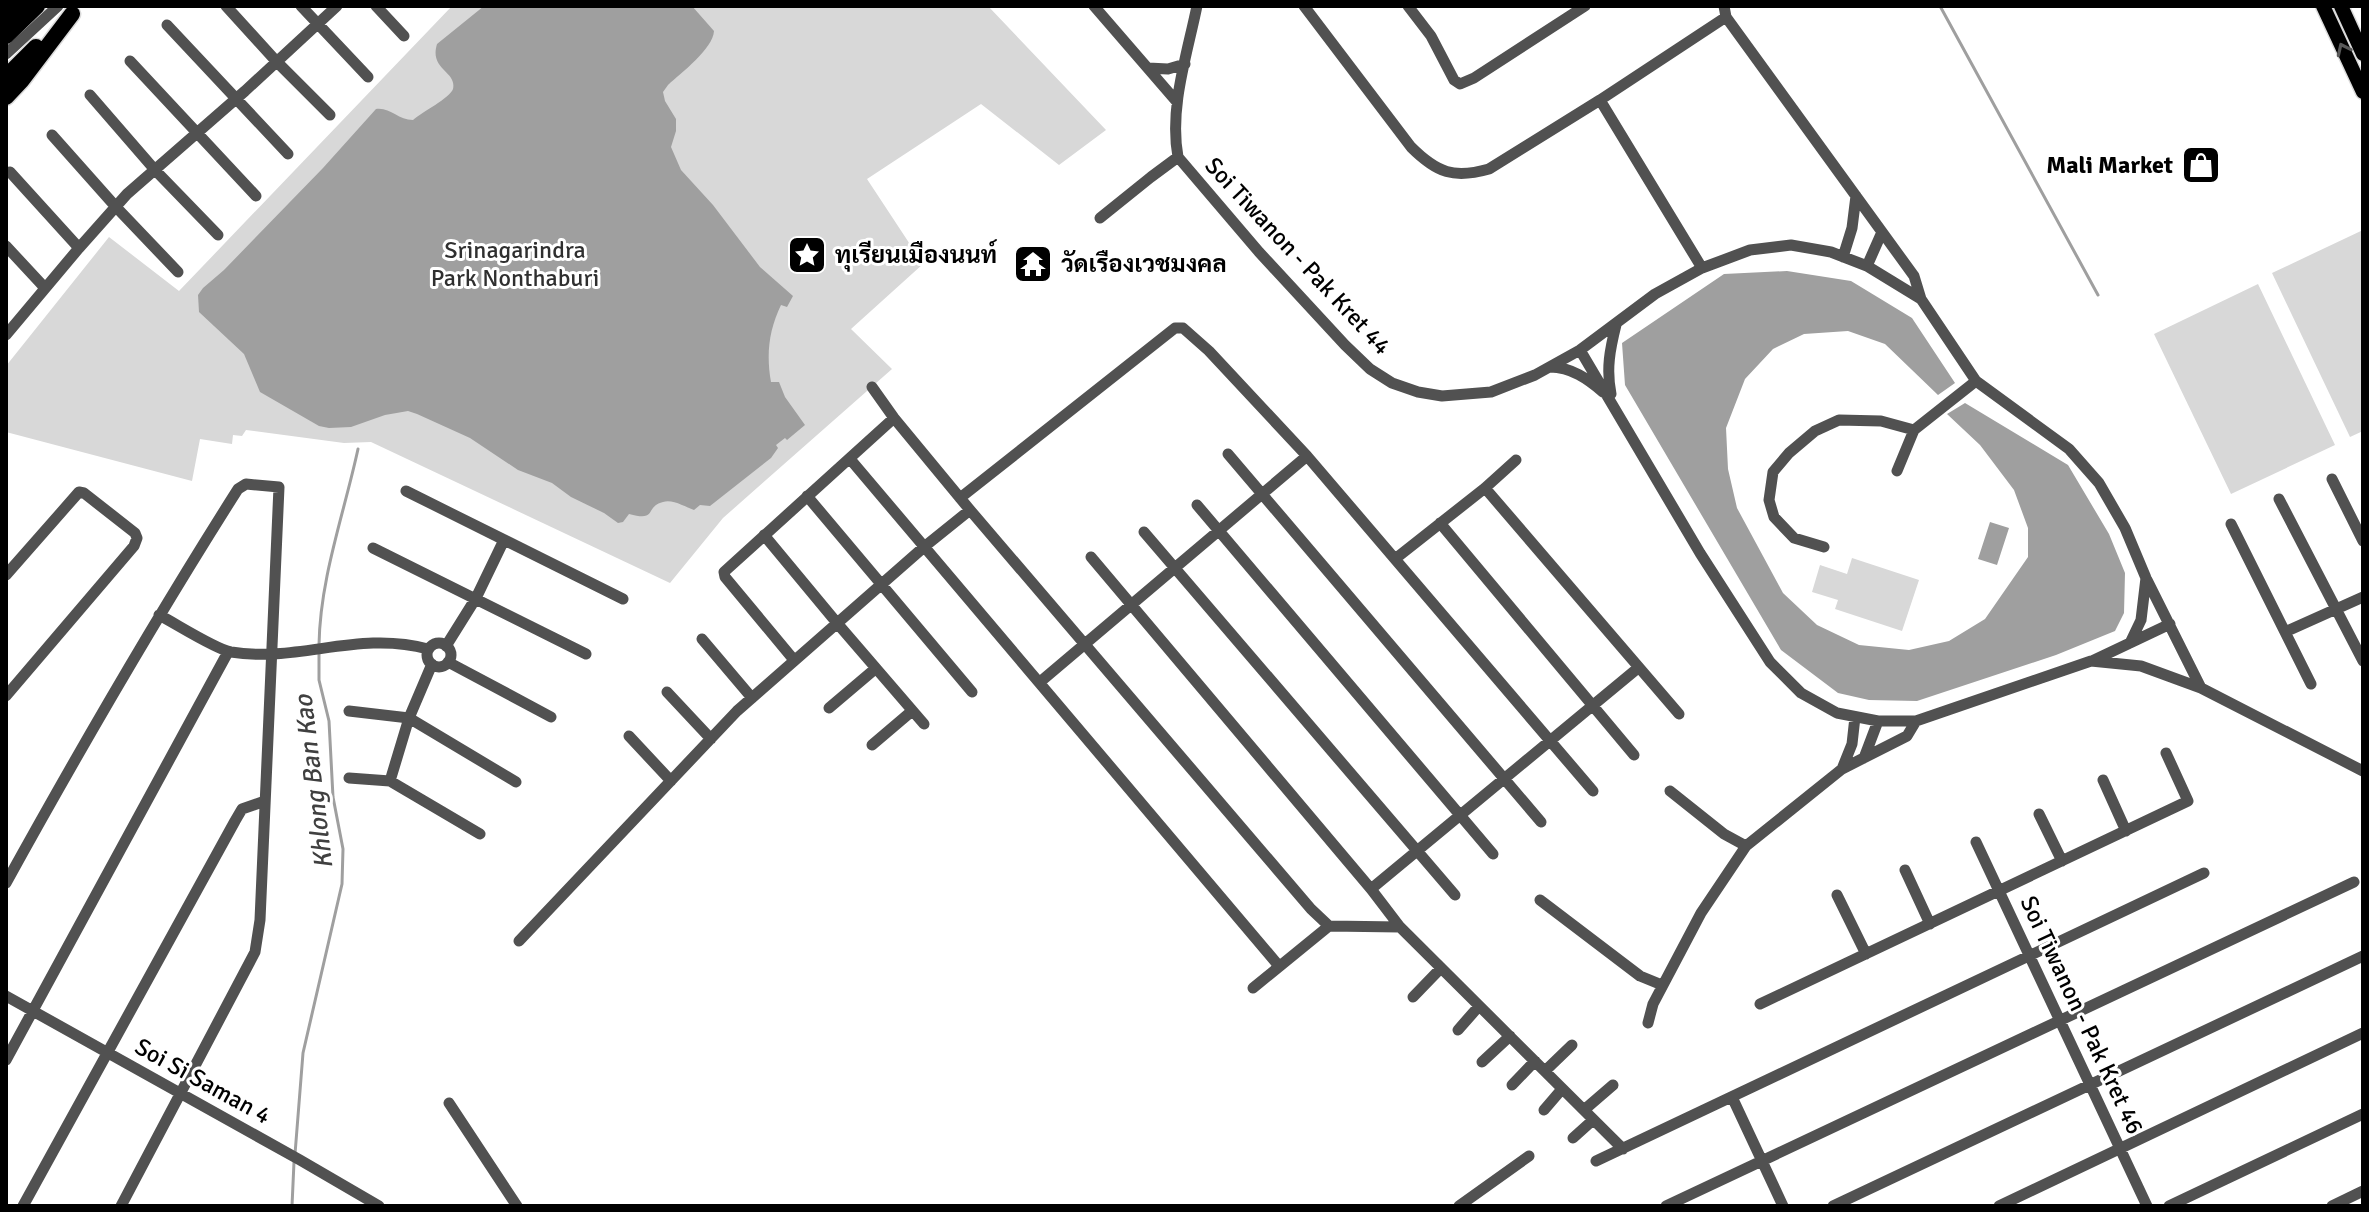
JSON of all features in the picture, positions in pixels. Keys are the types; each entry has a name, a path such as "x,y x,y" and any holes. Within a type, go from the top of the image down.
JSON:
{"highway":[{"path":"6,17 17,6"},
{"path":"6,36 37,6"},
{"path":"6,77 70,9"},
{"path":"6,97 22,80 70,9"}],"main road":[{"path":"2323,6 2363,92"},
{"path":"2341,6 2363,54"}],"street":[{"path":"226,6 330,115"},
{"path":"301,6 368,77"},
{"path":"7,331 116,207 337,6"},
{"path":"376,6 404,36"},
{"path":"1094,6 1177,102"},
{"name":"Soi Tiwanon - Pak Kret 44","path":"1197,6 1177,102 1175,137 1178,157 1259,252 1370,369 1392,383 1418,392 1442,396 1491,392 1550,367 1580,350 1655,294 1702,268 1750,250 1791,245 1831,252 1867,266 1921,299 1976,381 2069,449 2099,483 2125,528 2146,578 2201,688"},
{"path":"1304,6 1411,147 1439,170 1452,174 1489,169 1600,100 1725,12 1914,276 1921,299"},
{"path":"1408,6 1431,36 1454,80 1465,84 1585,6"},
{"path":"6,54 70,9"},
{"path":"167,25 288,154"},
{"path":"130,61 256,196"},
{"path":"1148,68 1160,70 1185,64"},
{"path":"90,95 155,170 218,235"},
{"path":"1600,100 1702,268"},
{"path":"52,135 178,272"},
{"path":"1100,218 1178,157"},
{"path":"10,172 79,248"},
{"path":"1843,257 1852,228 1856,196"},
{"path":"1867,266 1882,232"},
{"path":"6,246 45,288"},
{"path":"1612,400 1608,354 1616,324"},
{"path":"960,498 1175,328 1187,330 1307,456 1593,791"},
{"path":"1580,350 1700,553 1770,662 1801,693 1837,713 1878,721 1916,721 2091,661 2170,624"},
{"path":"1550,367 1586,377 1612,400"},
{"path":"1897,471 1914,430 1976,381"},
{"path":"872,387 970,510 1311,909 1329,926"},
{"path":"794,660 724,575 725,569 894,418"},
{"path":"1824,547 1794,538 1774,517 1769,500 1773,472 1789,453 1815,431 1839,420 1881,421 1914,430"},
{"path":"1228,454 1541,822"},
{"path":"1040,682 1307,456"},
{"path":"850,459 1279,966"},
{"path":"1395,559 1516,460"},
{"path":"2332,479 2363,541"},
{"path":"6,883 81,747 238,489 246,484 279,487 260,920 255,952 121,1206"},
{"path":"1485,488 1679,714"},
{"path":"406,491 623,599"},
{"path":"6,575 79,492 135,533 137,538 134,546 6,696"},
{"path":"807,496 972,692"},
{"path":"2279,499 2363,661"},
{"path":"1197,505 1493,854"},
{"path":"519,941 752,698 970,510"},
{"path":"1440,523 1634,755"},
{"path":"2231,524 2311,684"},
{"path":"1144,532 1455,895"},
{"path":"764,535 924,724"},
{"path":"446,646 476,598 504,540"},
{"path":"373,548 586,654"},
{"path":"1091,557 1400,927 1623,1149"},
{"path":"2130,643 2141,620 2146,578"},
{"path":"2285,632 2363,597"},
{"path":"159,615 228,652 272,654 392,642 428,649 436,643 446,646 450,654 448,662 441,666 432,664 428,660 428,649"},
{"path":"702,639 752,698"},
{"path":"6,1060 228,652"},
{"path":"2091,661 2141,666 2201,688 2363,771"},
{"path":"448,662 551,717"},
{"path":"390,781 409,718 432,664"},
{"path":"1371,889 1638,668"},
{"path":"829,708 875,669"},
{"path":"667,692 711,739"},
{"path":"349,711 409,718 516,782"},
{"path":"872,745 912,711"},
{"path":"1842,769 1852,744 1855,717"},
{"path":"1864,758 1878,721"},
{"path":"1648,1023 1662,985 1701,913 1746,846 1842,769 1907,736 1916,721"},
{"path":"629,736 671,781"},
{"path":"1760,1004 2188,801 2166,753"},
{"path":"349,778 390,781 480,834"},
{"path":"2103,780 2126,831"},
{"path":"1670,791 1724,834 1746,846"},
{"path":"23,1206 242,809 265,801"},
{"path":"2039,814 2062,861"},
{"name":"Soi Tiwanon - Pak Kret 46","path":"1976,842 2147,1206"},
{"path":"1905,870 1930,924"},
{"path":"1596,1161 2204,873"},
{"path":"1666,1206 2354,882"},
{"path":"1837,895 1866,954"},
{"path":"1540,900 1640,976 1662,985"},
{"path":"1253,988 1329,926 1400,927"},
{"path":"1833,1206 2363,956"},
{"path":"1413,997 1441,968"},
{"name":"Soi Si Saman 4","path":"6,996 379,1206"},
{"path":"1458,1030 1479,1006"},
{"path":"1999,1206 2363,1033"},
{"path":"1482,1062 1510,1036"},
{"path":"1545,1071 1572,1045"},
{"path":"1512,1085 1535,1061"},
{"path":"1584,1110 1613,1085"},
{"path":"1544,1110 1562,1089"},
{"path":"1732,1097 1783,1206"},
{"path":"449,1103 517,1206"},
{"path":"2169,1206 2363,1114"},
{"path":"1573,1138 1593,1120"},
{"path":"1459,1206 1529,1156"},
{"path":"2332,1206 2363,1191"}],"green space":[{"name":"Srinagarindra Park Nonthaburi","path":"452,6 988,6 1106,130 1059,165 981,104 867,179 923,264 851,329 892,369 723,518 670,583 371,442 344,443 246,430 242,436 233,435 232,444 200,439 192,481 6,432 6,366 109,237 179,291"},
{"path":"2363,230 2363,431 2350,437 2272,273"},
{"path":"2258,284 2335,445 2231,494 2154,334"},
{"path":"1852,558 1919,580 1902,631 1835,609 1838,600 1812,592 1820,565 1847,574"}],"shaded area":[{"name":"Srinagarindra Park Nonthaburi","path":"484,6 692,6 714,31 702,53 663,92 676,119 671,147 681,170 713,205 760,267 793,296 787,307 781,305 774,324 769,352 770,372 771,382 779,382 785,397 805,425 776,445 778,448 771,458 710,506 700,505 694,510 667,501 657,504 647,515 629,514 618,523 552,483 518,470 470,438 408,411 351,427 319,426 260,392 244,354 199,312 198,295 203,288 323,168 376,109 413,120 451,93 453,83 437,59 437,44"},
{"path":"1787,271 1851,281 1912,318 1955,383 1938,395 1885,344 1848,331 1804,334 1773,349 1745,379 1726,428 1728,469 1737,508 1783,593 1817,625 1859,645 1909,650 1949,641 1985,619 2028,557 2028,528 2014,490 1980,445 1947,414 1965,403 2068,465 2109,534 2125,573 2124,613 2115,631 2056,655 1917,701 1869,700 1838,693 1781,650 1625,385 1622,343 1724,274"},
{"path":"1990,522 2009,528 1997,565 1978,559"}],"waterway":[{"path":"1940,6 2098,295"},
{"name":"Khlong Ban Kao","path":"319,645 328,571 358,449"},
{"name":"Khlong Ban Kao","path":"295,1154 303,1053 342,884 343,849 333,797 329,721 319,680 319,653"},
{"name":"Khlong Ban Kao","path":"292,1206 294,1162"}],"place":[{"name":"Mali Market","path":"2201,165"},
{"name":"ทุเรียนเมืองนนท์","path":"807,255"},
{"name":"วัดเรืองเวชมงคล","path":"1033,264"}]}
